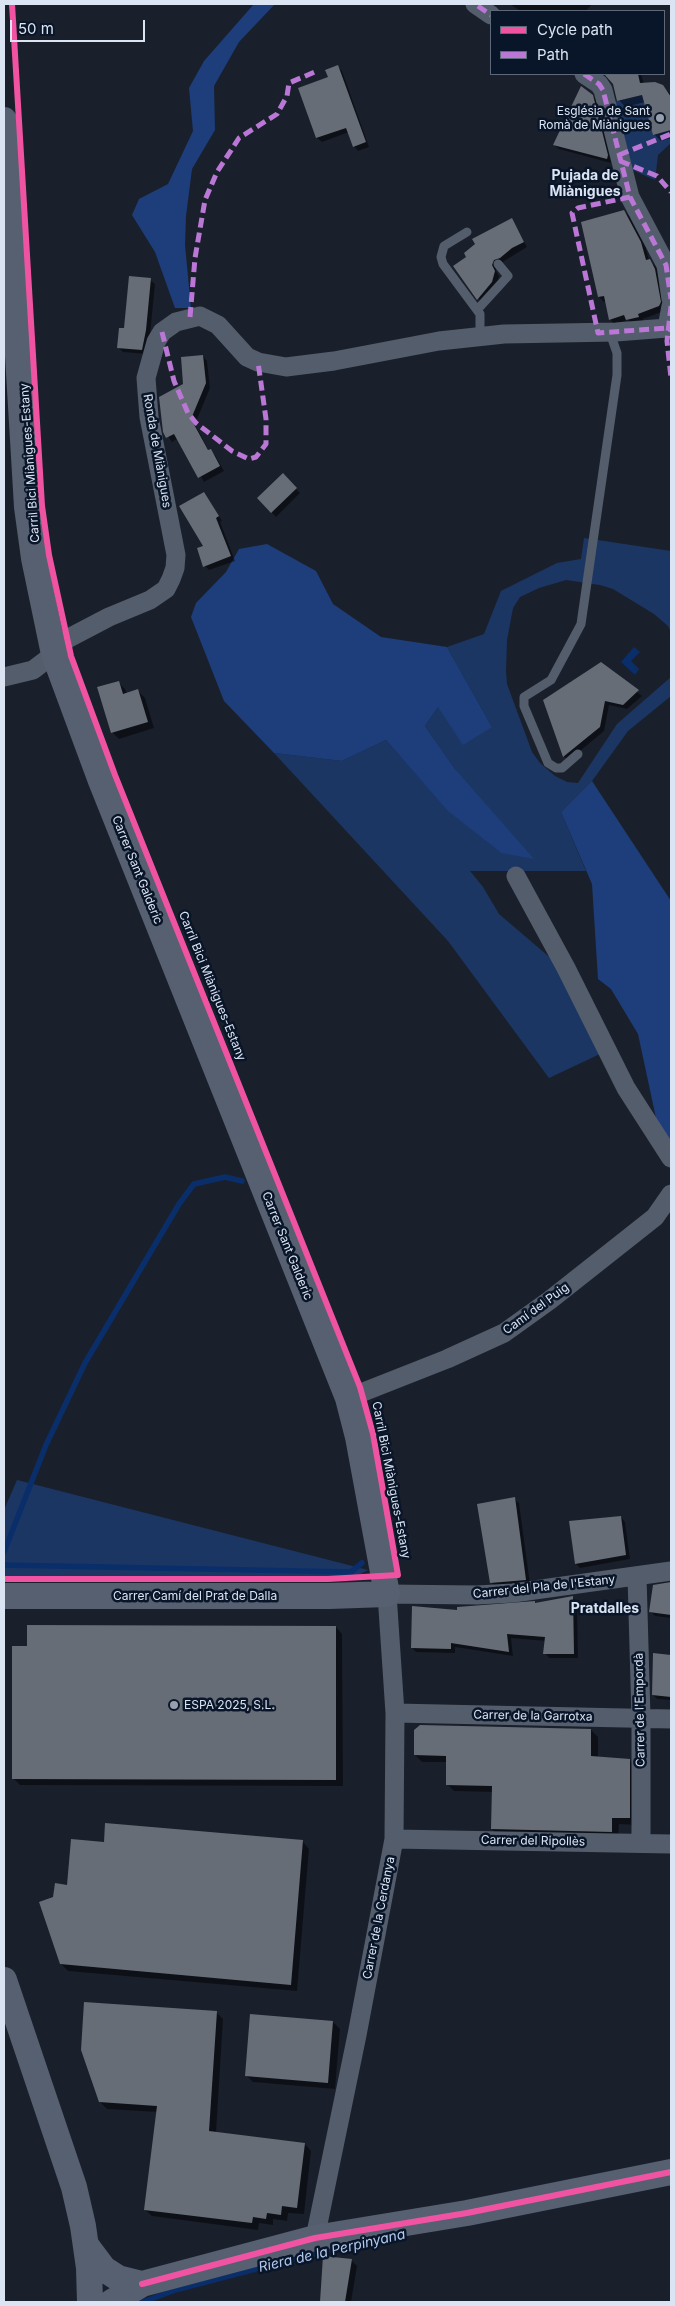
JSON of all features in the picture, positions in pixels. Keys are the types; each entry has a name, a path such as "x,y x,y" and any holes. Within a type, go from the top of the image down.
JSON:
{"street":[{"path":"475,4 490,14"},
{"path":"586,75 599,84 603,90 630,197 666,265 671,298"},
{"name":"Carrer Sant Galderic","path":"4,120 27,507 34,558 101,781 348,1398 358,1437 387,1594"},
{"path":"669,332 671,306"},
{"name":"Ronda de Miànigues","path":"4,677 33,670 60,646 159,595 166,589 175,568 173,536 154,448 146,395 146,378 156,342 170,326 190,317 200,316 218,326 247,357 258,362 286,367 334,361 439,341 480,336 530,332 669,332"},
{"path":"516,876 566,968 626,1088 671,1158"},
{"name":"Camí del Puig","path":"348,1398 447,1359 504,1333 550,1300 654,1217 671,1194"},
{"name":"Carrer del Pla de l'Estany","path":"387,1594 486,1595 671,1571"},
{"name":"Carrer de l'Empordà","path":"637,1576 641,1718 641,1843"},
{"name":"Carrer Camí del Prat de Dalla","path":"4,1596 329,1596 387,1594"},
{"name":"Carrer de la Cerdanya","path":"315,2238 357,2035 394,1839 395,1713 387,1594"},
{"name":"Carrer de la Garrotxa","path":"395,1713 671,1719"},
{"name":"Carrer del Ripollès","path":"394,1839 671,1844"},
{"path":"4,1980 49,2118 74,2187 86,2245 103,2295"},
{"path":"49,2118 67,2213 78,2237 82,2273 103,2295"},
{"path":"103,2295 315,2238 495,2208 671,2172"}],"lane":[{"path":"467,232 444,246 441,257 443,264 480,314 480,336"},
{"path":"477,310 508,276 498,264"},
{"path":"578,754 562,768 556,768 548,762 524,706 524,697 552,680 582,624 617,375 617,353 604,333"}],"shaded area":[{"path":"254,4 275,4 239,42 214,86 215,130 192,169 186,216 185,245 191,308 175,308 155,252 132,215 139,199 168,184 193,131 189,88 204,61"},
{"path":"642,95 653,134 671,130 671,143 658,155 655,180 626,167 609,103"},
{"path":"584,538 671,551 671,632 668,626 654,614 613,589 600,585 566,580 539,588 520,597 513,608 507,640 507,684 532,752 540,763 555,776 567,782 578,783 617,724 671,677 671,696 628,731 592,781 561,812 586,871 470,871 483,887 499,914 554,961 600,1054 549,1078 448,941 274,753 342,761 386,740 449,811 501,853 455,769 425,726 438,707 492,727 447,647 484,634 501,591 557,563 581,559"},
{"path":"267,544 316,571 333,604 381,637 447,647 492,727 463,745 438,707 425,726 455,769 534,859 501,853 448,811 386,740 342,761 274,753 224,701 191,617 196,603 226,572 239,549"},
{"path":"634,647 640,652 631,661 639,669 635,675 621,662"},
{"path":"592,781 671,901 671,1158 659,1132 638,1034 611,989 598,979 592,884 561,812"},
{"path":"17,1480 368,1570 352,1579 4,1578 4,1510"}],"building":[{"path":"338,65 366,142 353,147 346,128 316,138 298,88 328,77 325,70"},
{"path":"605,75 638,75 640,83 655,82 663,85 671,97 671,130 653,135 642,95 617,101 613,84"},
{"path":"581,86 593,95 608,155 607,159 553,145"},
{"path":"624,210 641,242 646,260 650,259 655,269 661,302 659,306 638,314 639,317 626,320 624,315 609,320 604,296 598,297 581,222"},
{"path":"512,218 524,242 494,260 492,265 495,271 492,282 477,300 453,266 466,257 464,253 475,244 472,239"},
{"path":"129,276 151,278 142,350 117,348 119,328 124,328"},
{"path":"203,355 206,383 191,419 208,450 211,449 220,466 198,478 174,434 166,438 163,432 159,397 183,384 181,357"},
{"path":"283,473 297,488 271,513 257,498"},
{"path":"204,492 219,516 216,518 231,556 203,567 197,548 203,546 179,506"},
{"path":"601,662 639,690 623,705 605,701 600,727 563,757 543,700"},
{"path":"119,681 123,694 138,689 148,722 111,733 97,687"},
{"path":"515,1497 526,1580 490,1583 477,1504"},
{"path":"621,1516 626,1555 575,1564 569,1521"},
{"path":"671,1582 671,1615 649,1612 653,1585"},
{"path":"573,1596 574,1654 543,1654 545,1637 507,1634 509,1652 451,1643 451,1649 411,1648 412,1606 457,1610 457,1607 535,1601 535,1603"},
{"name":"ESPA 2025, S.L.","path":"27,1625 336,1626 336,1780 12,1779 12,1646 27,1646"},
{"path":"653,1653 671,1655 671,1697 652,1695"},
{"path":"420,1725 591,1729 591,1756 630,1759 630,1818 612,1818 612,1832 491,1829 492,1786 446,1785 446,1756 414,1755 414,1730"},
{"path":"105,1823 303,1840 291,1985 60,1964 39,1902 53,1897 55,1883 67,1885 71,1839 104,1842"},
{"path":"84,2002 217,2011 209,2131 305,2143 297,2208 282,2206 281,2215 267,2213 266,2219 253,2217 252,2223 144,2210 157,2106 99,2102 81,2050"},
{"path":"250,2014 333,2021 328,2083 245,2076"},
{"path":"323,2256 352,2259 345,2302 320,2302"}],"waterway":[{"path":"4,1552 46,1445 85,1363 179,1204 194,1184 225,1177 242,1181"},
{"path":"4,1565 351,1572 362,1563"},
{"name":"Riera de la Perpinyana","path":"143,2302 175,2290 340,2247"}],"marked path":[{"path":"478,6 490,14"},
{"path":"190,317 195,258 205,200 217,172 239,138 277,114 287,96 289,83 317,71"},
{"path":"586,75 599,84 603,90 630,197 666,265 671,299"},
{"path":"619,155 671,134"},
{"path":"620,161 657,176 671,192"},
{"path":"630,197 578,208 572,213 598,333 667,328 671,330"},
{"path":"671,306 667,341 671,378"},
{"path":"162,332 174,381 188,413 196,423 232,451 249,459 256,457 266,444 266,419 258,362"}],"cycle path":[{"name":"Carril Bici Miànigues-Estany","path":"4,1579 328,1579 398,1575 373,1434 360,1387 115,775 71,656 49,555 42,506 12,4"},
{"path":"142,2284 315,2238 467,2213 671,2172"}],"place":[{"name":"Església de Sant Romà de Miànigues","path":"660,118"},
{"name":"ESPA 2025, S.L.","path":"174,1705"}],"district":[{"name":"Pujada de Miànigues","path":"585,184"},
{"name":"Pratdalles","path":"605,1609"}]}
